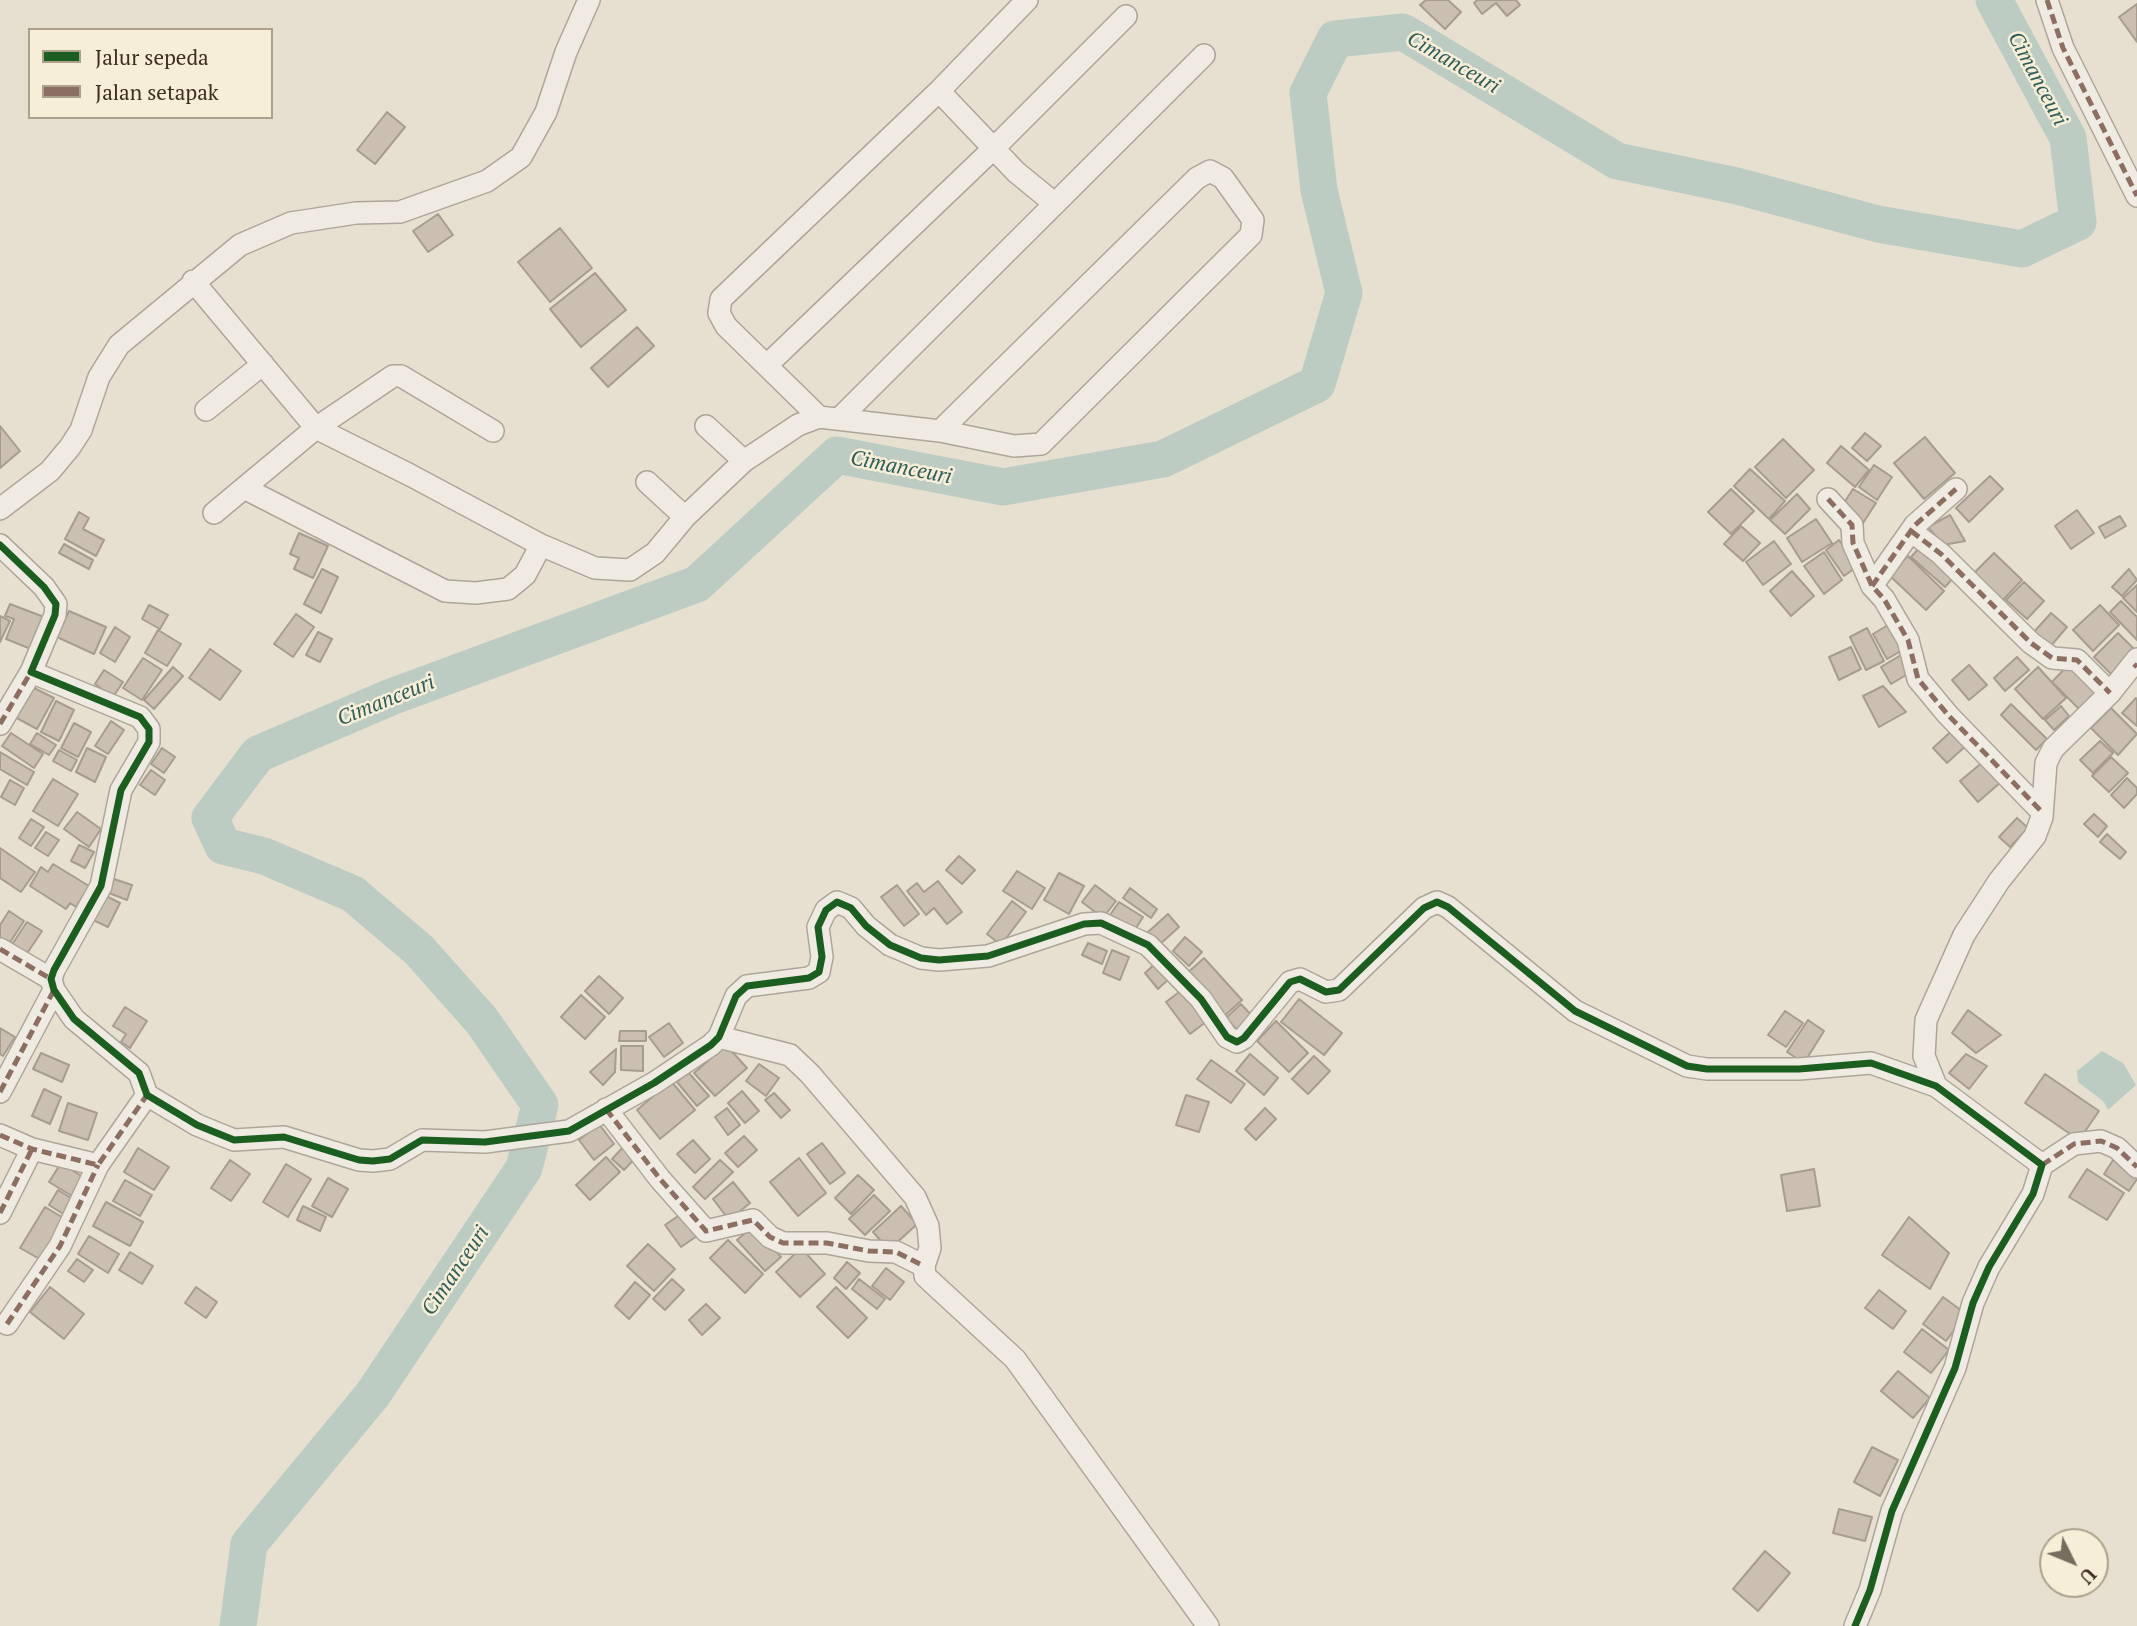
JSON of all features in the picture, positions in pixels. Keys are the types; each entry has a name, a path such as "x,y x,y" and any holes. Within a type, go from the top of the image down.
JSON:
{"street":[{"path":"0,509 50,471 71,447 81,430 99,377 119,345 193,281 240,245 291,223 356,213 400,212 487,181 521,157 533,140 589,0"},
{"path":"819,417 720,318 721,299 939,91 1027,0"},
{"path":"2047,0 2063,48 2137,196"},
{"path":"767,365 993,149 1126,16"},
{"path":"840,418 1204,55"},
{"path":"939,91 993,149 1054,203"},
{"path":"193,281 316,428 541,545 595,568 629,570 655,553 685,517 744,461 798,425 819,417 940,431 1014,446 1035,446 1044,441 1251,235 1253,220 1223,178 1210,171 1197,178 940,431"},
{"path":"206,410 262,364"},
{"path":"214,513 316,428 393,376 401,376 493,431"},
{"path":"706,426 744,461"},
{"path":"647,482 685,517"},
{"path":"244,488 445,591 476,593 508,589 525,575 541,545"},
{"path":"1872,586 1911,531 1956,489"},
{"path":"1828,499 1852,525 1853,542 1872,586 1901,626 1918,679 1948,715 2041,811"},
{"path":"1911,531 1941,554 2031,643 2052,657 2077,660 2109,693"},
{"path":"0,545 44,587 55,604 55,615 31,672 0,724"},
{"path":"1936,1086 1924,1056 1926,1020 1964,936 1999,881 2035,836 2042,817 2046,763 2053,749 2136,663"},
{"path":"0,1092 53,985 54,970 101,886 121,789 146,748 150,734 146,722 140,717 31,672"},
{"path":"0,949 53,985 74,1018 139,1073 147,1095 197,1125 234,1140 284,1138 359,1160 390,1159 422,1140 485,1142 557,1133 583,1125 654,1083 719,1037 729,1007 743,989 760,982 809,978 819,972 822,957 818,927 826,910 837,902 851,908 872,931 890,945 921,958 939,960 988,956 1084,924 1101,923 1148,946 1201,999 1227,1037 1237,1042 1244,1038 1290,982 1300,979 1326,992 1339,990 1424,908 1437,902 1448,906 1549,993 1588,1020 1687,1066 1707,1069 1799,1069 1871,1063 1936,1086 2042,1165"},
{"path":"719,1037 790,1055 810,1074 915,1197 928,1226 930,1248 924,1266 925,1276 1015,1359 1090,1460 1162,1566 1209,1626"},
{"path":"7,1324 60,1246 99,1165 147,1095"},
{"path":"606,1109 668,1188 706,1231 753,1220 770,1237 783,1243 827,1243 869,1251 896,1252 924,1266"},
{"path":"0,1135 32,1149 99,1165"},
{"path":"1855,1626 1870,1590 1892,1511 1955,1368 1973,1303 1989,1267 2033,1194 2042,1165 2074,1144 2094,1141 2110,1143 2137,1167"},
{"path":"0,1213 32,1149"}],"shaded area":[{"path":"2102,1051 2123,1063 2136,1085 2108,1110 2104,1102 2078,1082 2077,1071"}],"building":[{"path":"1426,0 1448,0 1461,12 1445,29 1420,5"},
{"path":"1477,0 1516,0 1520,5 1507,16 1496,3 1482,14 1474,3"},
{"path":"2137,4 2137,42 2119,17"},
{"path":"387,112 405,127 375,164 357,150"},
{"path":"438,214 453,235 428,252 413,231"},
{"path":"560,228 592,268 550,302 518,262"},
{"path":"595,273 626,310 581,347 550,309"},
{"path":"637,327 654,346 608,387 591,368"},
{"path":"0,426 20,451 0,468"},
{"path":"1865,433 1881,446 1867,461 1852,448"},
{"path":"1925,437 1955,473 1924,499 1894,463"},
{"path":"1783,439 1814,470 1786,498 1755,467"},
{"path":"1841,446 1869,470 1855,487 1827,463"},
{"path":"1874,465 1892,477 1877,500 1859,487"},
{"path":"1750,469 1785,501 1769,519 1734,486"},
{"path":"1990,476 2003,489 1969,522 1956,508"},
{"path":"1731,489 1754,511 1731,534 1708,512"},
{"path":"1853,489 1876,503 1863,523 1840,509"},
{"path":"1797,494 1810,509 1785,534 1770,520"},
{"path":"2077,510 2094,533 2071,549 2055,526"},
{"path":"79,512 89,518 83,529 104,540 96,556 65,539"},
{"path":"1950,515 1965,541 1943,545 1928,527"},
{"path":"2120,516 2126,526 2105,538 2099,527"},
{"path":"1816,519 1832,543 1802,562 1787,538"},
{"path":"1741,526 1760,543 1743,561 1724,544"},
{"path":"299,533 328,546 313,578 294,569 299,558 290,554"},
{"path":"1839,540 1858,566 1844,576 1826,550"},
{"path":"1774,541 1791,564 1763,585 1746,562"},
{"path":"64,544 93,560 89,569 59,553"},
{"path":"1921,546 1954,577 1945,587 1911,557"},
{"path":"1824,552 1842,580 1824,594 1804,566"},
{"path":"1994,553 2022,580 2002,601 1973,574"},
{"path":"1908,556 1944,591 1926,610 1889,575"},
{"path":"322,569 338,577 321,613 304,604"},
{"path":"2129,569 2137,580 2122,596 2112,587"},
{"path":"1792,571 1814,596 1791,616 1770,591"},
{"path":"2024,582 2044,601 2027,619 2006,600"},
{"path":"2137,585 2137,612 2123,598"},
{"path":"2121,601 2137,617 2137,640 2110,612"},
{"path":"10,604 44,617 31,649 6,639 14,619 5,616"},
{"path":"149,605 168,615 160,629 142,619"},
{"path":"2100,605 2119,625 2093,651 2073,630"},
{"path":"69,611 106,627 94,654 57,637"},
{"path":"2051,613 2067,627 2049,648 2033,633"},
{"path":"296,614 314,627 293,657 274,644"},
{"path":"0,616 10,621 0,642"},
{"path":"1893,622 1908,647 1887,659 1873,634"},
{"path":"115,627 130,637 115,662 100,653"},
{"path":"1867,628 1884,661 1866,670 1850,637"},
{"path":"158,630 181,644 167,666 145,653"},
{"path":"318,632 332,639 320,662 306,655"},
{"path":"2118,633 2137,652 2114,677 2094,657"},
{"path":"1851,647 1861,669 1839,680 1829,657"},
{"path":"210,649 241,671 220,700 189,678"},
{"path":"1901,655 1911,672 1891,684 1881,667"},
{"path":"2017,657 2029,670 2005,691 1994,678"},
{"path":"143,658 162,670 142,700 123,688"},
{"path":"2069,664 2098,692 2080,710 2052,682"},
{"path":"1969,665 1987,685 1969,700 1952,680"},
{"path":"173,667 183,676 154,709 144,700"},
{"path":"2038,667 2066,698 2043,719 2015,689"},
{"path":"104,670 123,682 113,697 95,684"},
{"path":"30,686 54,698 37,729 13,716"},
{"path":"1883,686 1906,712 1879,727 1863,696"},
{"path":"2136,698 2137,700 2137,726 2122,713"},
{"path":"56,701 74,710 59,741 41,732"},
{"path":"2011,704 2047,739 2036,750 2001,715"},
{"path":"2061,706 2069,716 2054,730 2045,720"},
{"path":"2111,708 2137,734 2118,755 2091,728"},
{"path":"111,721 124,730 108,754 95,746"},
{"path":"74,723 91,732 78,757 61,748"},
{"path":"1957,726 1971,741 1947,763 1933,748"},
{"path":"11,733 43,754 34,768 2,746"},
{"path":"37,733 56,745 49,755 30,744"},
{"path":"2100,741 2113,753 2093,773 2080,760"},
{"path":"87,748 106,757 95,782 76,772"},
{"path":"162,748 175,757 164,773 151,764"},
{"path":"59,750 77,760 71,771 53,761"},
{"path":"0,752 34,772 27,785 0,769"},
{"path":"2111,757 2128,773 2109,792 2092,776"},
{"path":"1984,761 2001,782 1978,802 1960,781"},
{"path":"151,770 165,780 155,795 140,785"},
{"path":"2127,778 2137,788 2137,794 2124,808 2111,795"},
{"path":"53,779 78,794 58,826 33,811"},
{"path":"10,780 24,788 15,805 1,797"},
{"path":"77,812 101,829 89,847 64,829"},
{"path":"2094,814 2107,826 2098,837 2084,824"},
{"path":"2017,818 2028,828 2010,847 1999,837"},
{"path":"31,819 44,827 31,846 19,838"},
{"path":"46,832 59,840 48,856 35,848"},
{"path":"2107,834 2126,852 2120,859 2100,842"},
{"path":"79,845 94,852 85,868 71,861"},
{"path":"0,848 35,872 21,892 0,878"},
{"path":"959,856 975,870 962,884 946,870"},
{"path":"53,864 89,886 76,907 70,903 66,909 30,886 41,867 48,872"},
{"path":"1017,871 1045,888 1032,909 1003,891"},
{"path":"1059,873 1084,886 1069,914 1044,900"},
{"path":"114,879 132,885 127,900 109,893"},
{"path":"938,881 962,912 947,924 934,908 926,915 907,891 917,883 924,892"},
{"path":"897,885 919,914 904,926 881,897"},
{"path":"1095,885 1116,901 1103,918 1082,902"},
{"path":"1130,888 1157,909 1151,918 1123,898"},
{"path":"106,896 120,903 108,927 93,920"},
{"path":"1012,901 1026,912 1001,945 987,934"},
{"path":"1119,902 1143,917 1134,931 1110,915"},
{"path":"9,911 24,921 9,944 0,938 0,925"},
{"path":"1168,914 1179,927 1159,945 1147,933"},
{"path":"27,922 42,931 26,955 11,946"},
{"path":"1185,937 1202,952 1189,966 1173,951"},
{"path":"1088,943 1107,951 1102,964 1082,955"},
{"path":"1112,950 1129,957 1120,980 1103,973"},
{"path":"1204,958 1242,1000 1222,1018 1184,976"},
{"path":"1159,960 1172,976 1158,989 1145,973"},
{"path":"599,976 623,998 609,1014 585,991"},
{"path":"1187,986 1211,1018 1190,1034 1166,1002"},
{"path":"581,995 605,1017 585,1039 561,1017"},
{"path":"1299,999 1342,1033 1324,1055 1281,1022"},
{"path":"1241,1004 1254,1018 1239,1032 1226,1018"},
{"path":"125,1007 147,1021 130,1048 121,1042 126,1034 113,1026"},
{"path":"1968,1010 2001,1035 1976,1053 1952,1033"},
{"path":"1785,1011 1803,1023 1786,1047 1768,1035"},
{"path":"1808,1020 1824,1031 1804,1063 1787,1052"},
{"path":"1276,1021 1308,1053 1289,1072 1257,1041"},
{"path":"669,1023 683,1043 664,1057 649,1037"},
{"path":"0,1028 15,1037 3,1056 0,1054"},
{"path":"620,1031 646,1031 646,1041 619,1041"},
{"path":"726,1045 747,1068 715,1096 694,1073"},
{"path":"621,1046 643,1046 643,1071 621,1070"},
{"path":"616,1049 615,1072 603,1085 590,1072"},
{"path":"41,1053 69,1065 62,1082 33,1069"},
{"path":"1250,1054 1278,1078 1264,1095 1236,1071"},
{"path":"1966,1054 1987,1066 1969,1089 1949,1073"},
{"path":"1314,1056 1330,1071 1308,1094 1292,1079"},
{"path":"1211,1060 1245,1084 1231,1103 1197,1079"},
{"path":"759,1064 779,1078 766,1096 746,1081"},
{"path":"688,1072 709,1096 697,1106 677,1082"},
{"path":"2045,1074 2099,1111 2079,1140 2025,1103"},
{"path":"671,1081 695,1110 660,1139 637,1110"},
{"path":"44,1089 61,1097 50,1124 32,1116"},
{"path":"742,1091 759,1111 745,1123 728,1103"},
{"path":"774,1093 790,1110 781,1118 765,1100"},
{"path":"1186,1095 1209,1102 1199,1132 1176,1125"},
{"path":"68,1103 97,1113 88,1140 59,1131"},
{"path":"727,1108 740,1125 728,1135 715,1117"},
{"path":"1265,1108 1276,1119 1256,1140 1245,1129"},
{"path":"599,1124 614,1144 594,1160 579,1140"},
{"path":"744,1136 757,1150 738,1167 725,1153"},
{"path":"693,1140 710,1159 695,1173 677,1154"},
{"path":"627,1143 639,1154 624,1170 612,1159"},
{"path":"822,1143 845,1173 830,1184 807,1154"},
{"path":"138,1148 169,1167 154,1190 124,1172"},
{"path":"606,1157 620,1172 590,1200 576,1185"},
{"path":"2115,1157 2137,1172 2137,1179 2129,1191 2104,1174"},
{"path":"799,1158 826,1193 798,1216 770,1182"},
{"path":"230,1160 250,1174 231,1201 211,1188"},
{"path":"720,1160 733,1172 705,1199 693,1187"},
{"path":"61,1163 89,1181 77,1199 49,1182"},
{"path":"286,1164 311,1179 288,1217 263,1202"},
{"path":"1814,1169 1820,1206 1787,1211 1781,1175"},
{"path":"2087,1169 2124,1193 2107,1220 2069,1197"},
{"path":"858,1175 874,1190 851,1214 835,1198"},
{"path":"328,1178 348,1189 332,1217 312,1206"},
{"path":"125,1180 152,1195 140,1216 113,1201"},
{"path":"733,1182 750,1203 729,1220 713,1199"},
{"path":"58,1190 77,1202 68,1217 49,1205"},
{"path":"874,1195 890,1211 865,1235 849,1219"},
{"path":"106,1202 143,1222 130,1246 93,1226"},
{"path":"303,1206 326,1217 320,1231 297,1220"},
{"path":"901,1206 917,1224 889,1250 873,1232"},
{"path":"45,1207 70,1222 45,1262 20,1248"},
{"path":"681,1214 697,1236 681,1247 665,1225"},
{"path":"1909,1217 1949,1253 1930,1289 1882,1255"},
{"path":"753,1226 781,1257 765,1271 737,1240"},
{"path":"89,1236 119,1254 108,1273 78,1254"},
{"path":"728,1240 763,1274 745,1293 710,1258"},
{"path":"648,1244 675,1269 654,1291 627,1266"},
{"path":"801,1248 825,1274 800,1297 776,1272"},
{"path":"130,1252 153,1266 142,1284 119,1270"},
{"path":"77,1259 93,1270 84,1282 68,1271"},
{"path":"847,1262 860,1273 846,1289 834,1278"},
{"path":"886,1268 904,1282 890,1300 872,1286"},
{"path":"672,1279 684,1290 665,1310 653,1299"},
{"path":"859,1279 885,1299 877,1309 852,1289"},
{"path":"635,1282 650,1295 629,1319 615,1306"},
{"path":"50,1287 84,1314 64,1339 30,1312"},
{"path":"196,1287 217,1302 206,1318 185,1303"},
{"path":"836,1287 867,1318 848,1338 817,1307"},
{"path":"1879,1290 1906,1311 1893,1329 1865,1308"},
{"path":"1943,1297 1966,1314 1946,1341 1923,1324"},
{"path":"706,1304 720,1318 702,1335 689,1320"},
{"path":"1922,1329 1949,1350 1931,1373 1904,1352"},
{"path":"1898,1371 1930,1398 1913,1418 1881,1391"},
{"path":"1872,1447 1898,1460 1880,1496 1854,1482"},
{"path":"1839,1509 1872,1517 1865,1541 1833,1533"},
{"path":"1765,1551 1790,1573 1758,1611 1733,1589"}],"waterway":[{"name":"Cimanceuri","path":"238,1626 249,1544 373,1394 524,1168 540,1105 482,1021 419,950 353,894 264,856 223,846 210,818 258,754 391,697 697,584 837,455 1003,487 1163,459 1317,384 1344,293 1319,190 1308,93 1335,39 1403,32 1617,161 1737,186 1878,224 2022,249 2078,222 2068,138 1994,0"}],"marked path":[{"path":"2047,0 2063,48 2137,196"},
{"path":"1872,586 1915,525 1956,489"},
{"path":"1828,499 1852,525 1853,543 1872,586 1884,599 1908,640 1918,679 1948,715 2041,811"},
{"path":"1911,531 1941,554 2031,643 2052,658 2077,660 2110,693"},
{"path":"2134,664 2137,667"},
{"path":"0,724 31,672"},
{"path":"0,949 51,979"},
{"path":"0,1092 54,990"},
{"path":"0,1135 32,1149 98,1165 147,1095"},
{"path":"606,1109 660,1179 706,1231 753,1220 770,1237 783,1243 827,1243 869,1251 896,1252 924,1266"},
{"path":"2042,1165 2074,1144 2101,1141 2117,1148 2137,1167"},
{"path":"0,1213 32,1149"},
{"path":"7,1324 60,1246 98,1165"}],"cycle path":[{"path":"0,545 44,587 56,604 55,615 31,672 140,717 149,729 149,742 121,790 101,886 54,970 51,979 54,990 74,1019 139,1073 147,1095 197,1125 234,1140 284,1137 359,1160 373,1161 390,1159 422,1140 485,1142 569,1131 654,1083 711,1045 719,1037 736,996 747,986 809,978 819,972 822,957 818,927 826,910 837,902 851,908 866,926 890,945 921,958 939,960 988,956 1084,924 1101,923 1148,945 1201,999 1227,1037 1237,1042 1244,1038 1290,982 1300,979 1326,992 1339,990 1424,908 1437,902 1448,907 1575,1011 1687,1066 1707,1069 1799,1069 1871,1063 1936,1086 2042,1165 2033,1194 1989,1267 1973,1303 1955,1368 1892,1511 1870,1590 1855,1626"}]}
